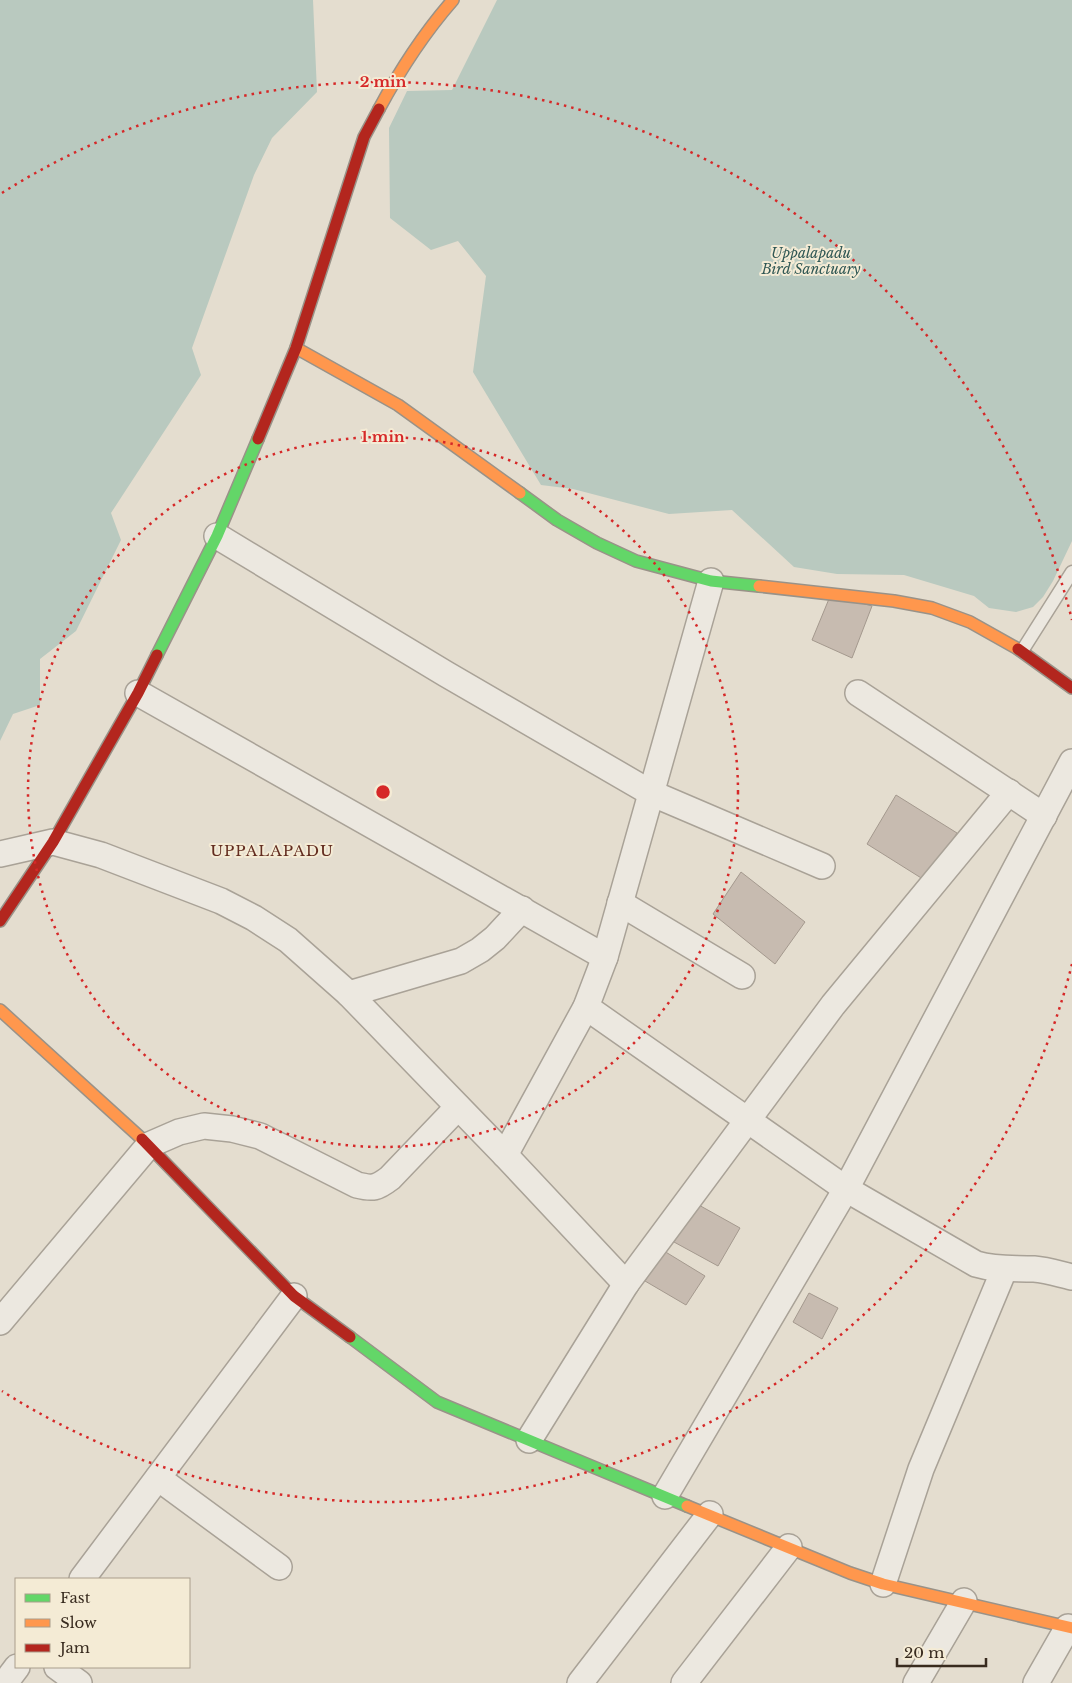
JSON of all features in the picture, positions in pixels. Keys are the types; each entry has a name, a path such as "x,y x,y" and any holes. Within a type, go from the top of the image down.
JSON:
{"street":[{"path":"0,921 53,842 138,693 217,536 296,348 364,137 398,74 438,17 453,0"},
{"path":"296,348 398,405 557,520 597,543 636,561 711,581 925,606 991,632 1022,651 1072,688"},
{"path":"217,536 446,674 651,793 822,866"},
{"path":"505,1155 586,1008 606,957 711,581"},
{"path":"138,693 606,957"},
{"path":"858,693 1044,816"},
{"path":"666,1496 846,1189 1072,762"},
{"path":"529,1440 626,1284 747,1120 832,1006 1009,792"},
{"path":"0,854 53,842 101,855 221,901 254,918 288,940 349,994 505,1155 626,1284"},
{"path":"620,903 742,976"},
{"path":"349,994 460,961 480,950 495,938 522,910"},
{"path":"586,1008 846,1189 976,1264 1004,1270 1034,1269 1072,1277"},
{"path":"0,1010 149,1145 294,1296 437,1402 883,1584 964,1601 1070,1627 1036,1683"},
{"path":"0,1322 149,1145 179,1132 204,1126 232,1130 260,1136 357,1185 369,1188 379,1186 390,1178 458,1107"},
{"path":"883,1584 921,1469 1004,1270"},
{"path":"83,1578 294,1296"},
{"path":"158,1478 279,1567"},
{"path":"580,1683 710,1514"},
{"path":"684,1683 789,1547"},
{"path":"916,1683 964,1601"},
{"path":"5,1683 16,1668"},
{"path":"58,1668 79,1683"}],"lane":[{"path":"1022,651 1072,572"}],"water":[{"path":"0,0 313,0 317,92 272,138 254,175 192,348 201,375 111,513 121,540 76,631 40,659 40,705 13,714 0,741"},
{"name":"Uppalapadu Bird Sanctuary","path":"497,0 1072,0 1072,541 1053,581 1043,597 1033,607 1016,612 989,608 974,596 904,575 837,574 794,567 732,510 669,514 573,489 541,485 473,372 486,276 458,241 431,250 390,218 389,128 407,91 452,90"}],"building":[{"path":"831,594 872,606 852,658 812,640"},
{"path":"896,795 957,833 926,881 867,844"},
{"path":"741,872 805,922 775,964 713,914"},
{"path":"697,1204 740,1228 718,1266 674,1242"},
{"path":"664,1251 705,1276 686,1305 645,1281"},
{"path":"809,1293 838,1308 822,1339 793,1322"}],"traffic: fast":[{"path":"157,655 217,536 258,439"},
{"path":"520,493 557,520 597,543 636,561 711,581 759,586"},
{"path":"350,1337 437,1402 687,1506"}],"traffic: slow":[{"path":"379,109 413,52 453,0"},
{"path":"296,348 398,405 520,493"},
{"path":"759,586 894,601 932,608 970,622 1018,649"},
{"path":"0,1010 142,1139"},
{"path":"687,1506 850,1573 883,1584 1072,1628"}],"traffic: jam":[{"path":"258,439 296,348 364,137 379,109"},
{"path":"1018,649 1072,688"},
{"path":"0,921 53,842 138,693 157,655"},
{"path":"142,1139 294,1296 350,1337"}],"district":[{"name":"UPPALAPADU","path":"272,851"}]}
